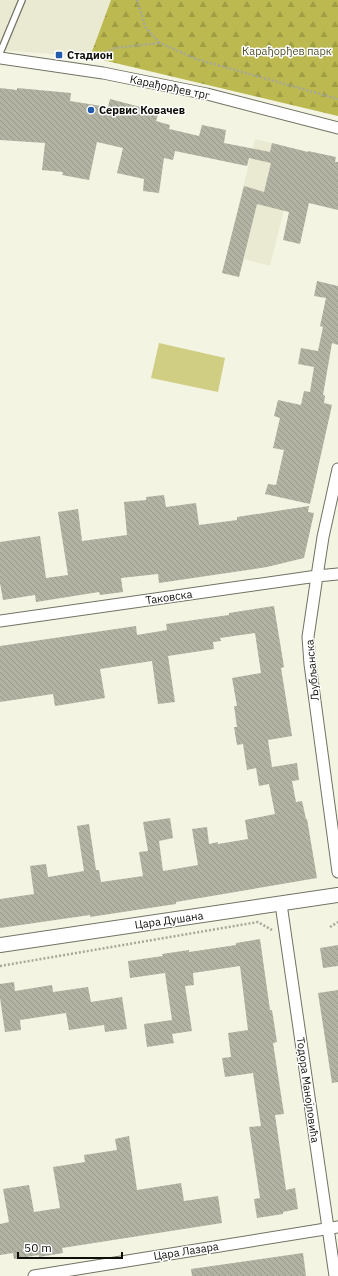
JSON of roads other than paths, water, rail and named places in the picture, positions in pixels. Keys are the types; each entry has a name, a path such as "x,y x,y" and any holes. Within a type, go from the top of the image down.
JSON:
{"street":[{"name":"Карађорђев трг","path":"0,58 103,73 206,94 338,128"},
{"name":"Љубљанска","path":"338,469 323,537 308,637 310,664 338,872"},
{"name":"Таковска","path":"0,621 338,574"},
{"name":"Цара Душана","path":"0,945 338,895"},
{"name":"Тодора Манојловића","path":"281,904 333,1228 335,1276"},
{"name":"Цара Лазара","path":"34,1276 333,1228"}],"lane":[{"path":"0,53 22,0"}],"place":[{"name":"Стадион","path":"59,55"},
{"name":"Сервис Ковачев","path":"91,110"}],"park label":[{"name":"Карађорђев парк","path":"287,51"}]}
